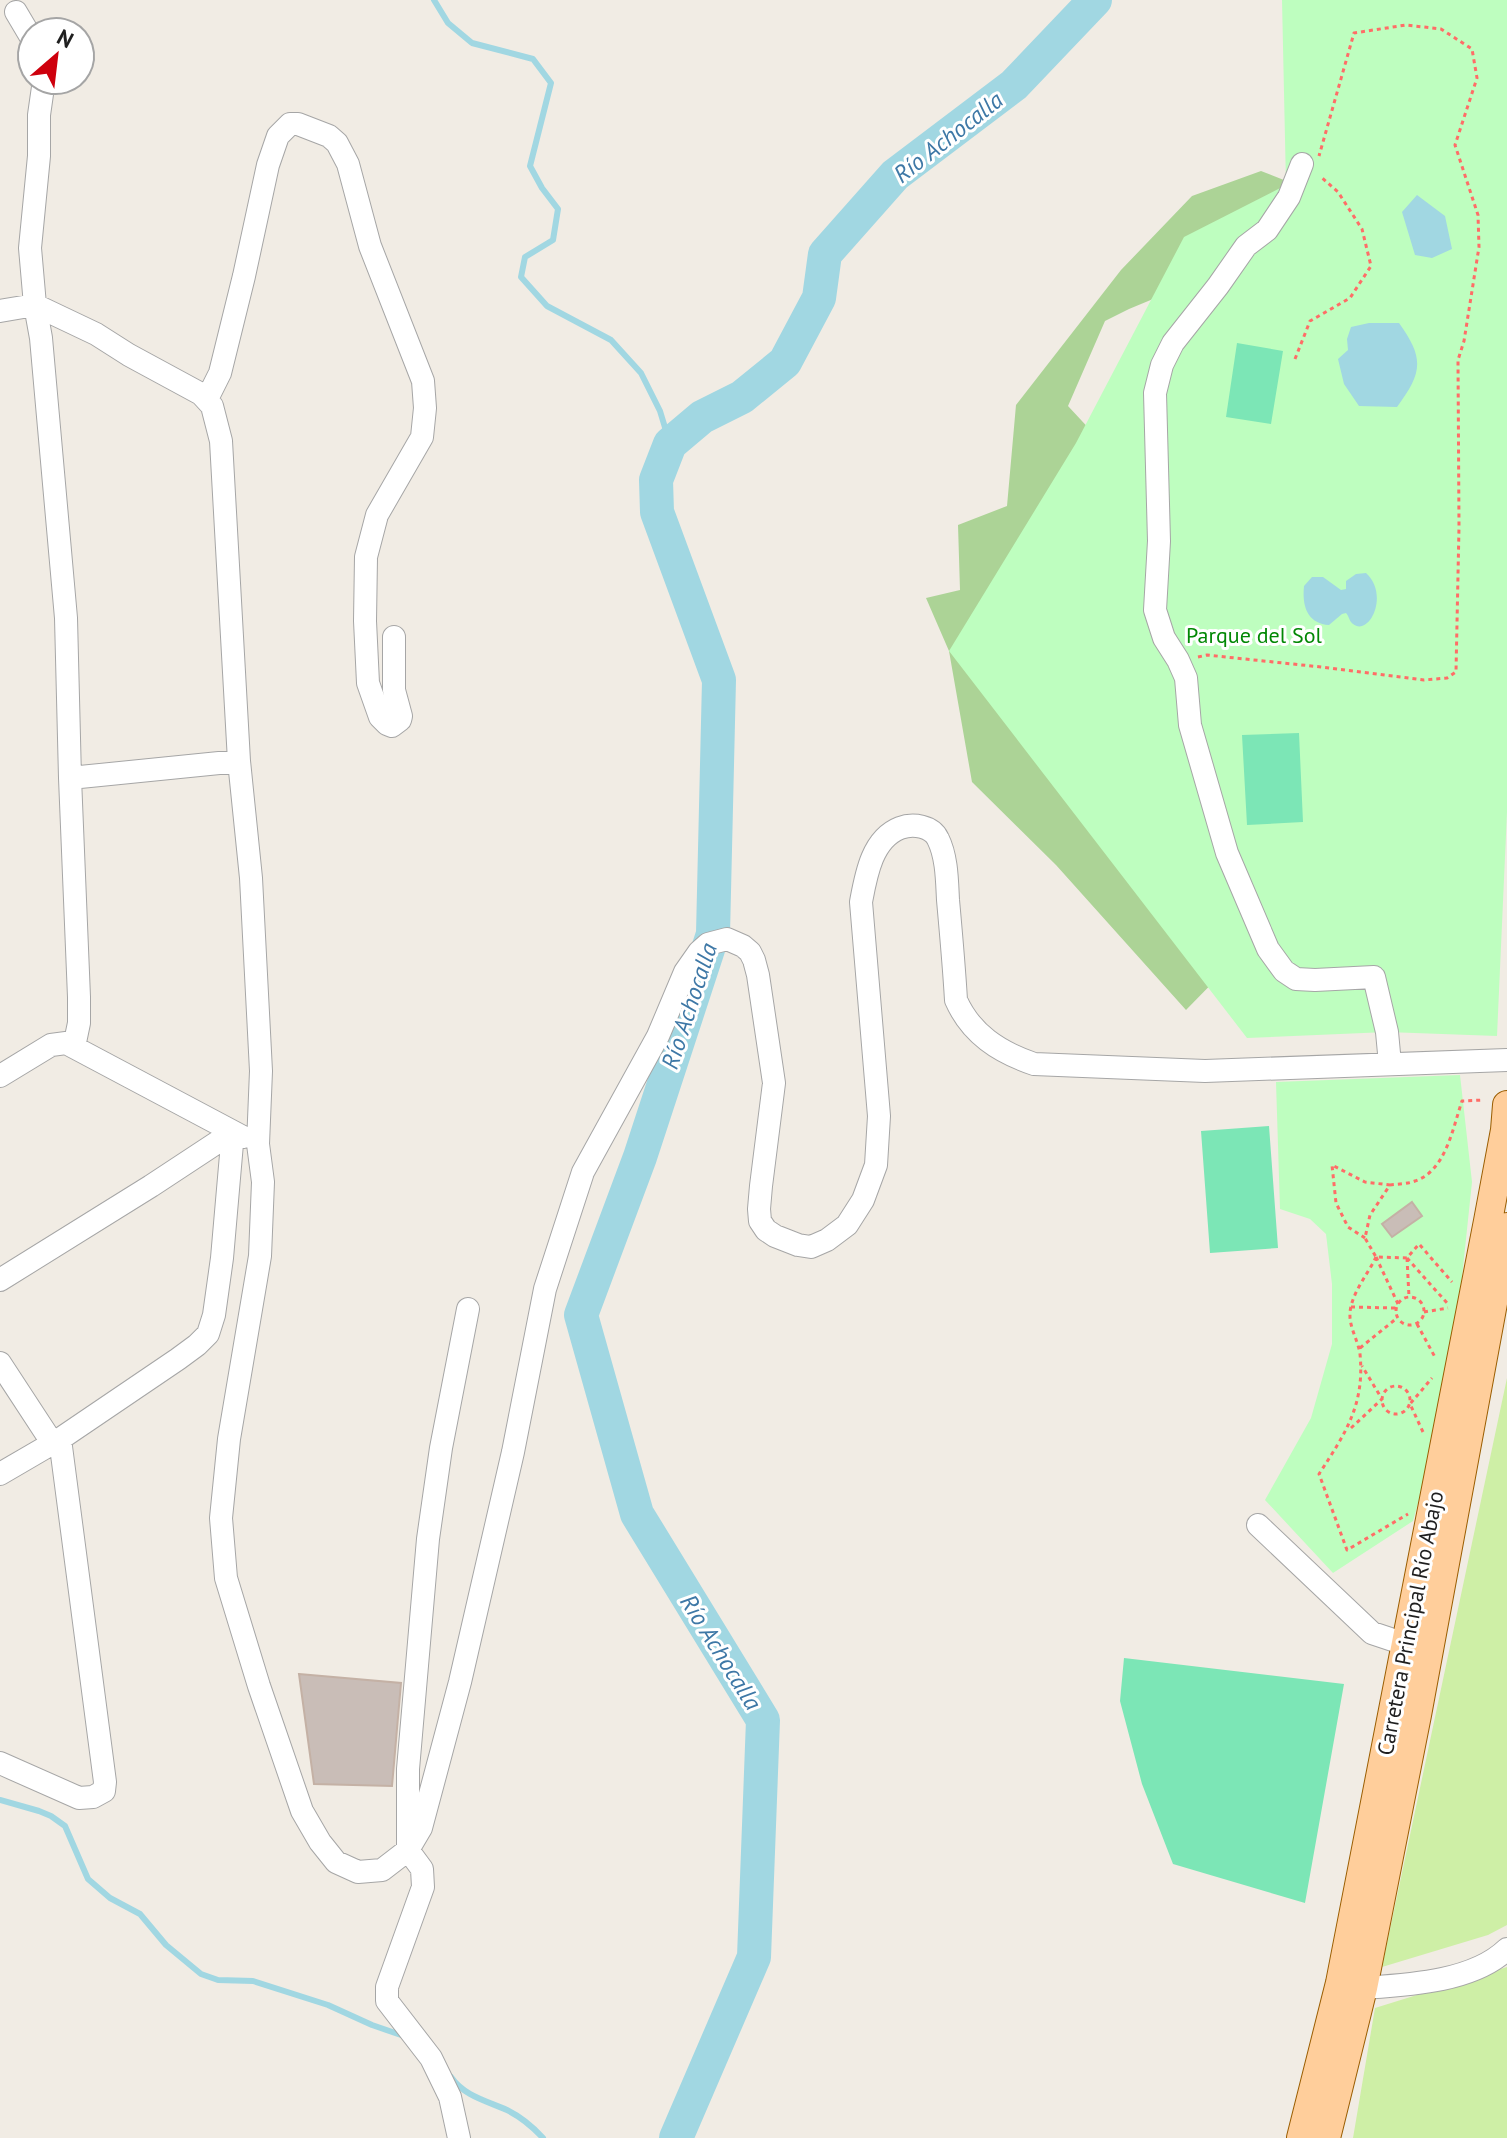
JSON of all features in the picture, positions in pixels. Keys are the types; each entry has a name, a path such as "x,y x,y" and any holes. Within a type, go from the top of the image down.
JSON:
{"main road":[{"name":"Carretera Principal Río Abajo","path":"1326,2138 1405,1644 1505,1130 1500,1102"},
{"name":"Carretera Principal Río Abajo","path":"1301,2138 1351,1985 1417,1715 1507,1227"}],"street":[{"path":"16,12 18,16"},
{"path":"42,96 30,248 66,618 79,997 79,1023 74,1047"},
{"path":"207,399 220,373 268,165 278,136 290,124 319,131 337,143 348,164 370,246 423,381 425,408 422,437 377,515 366,557 368,683 380,717 392,726 401,716 394,690 394,637"},
{"path":"1312,163 1267,230 1246,246 1173,343 1162,365 1155,393 1159,541 1155,610 1164,638 1186,678 1190,725 1227,853 1268,949 1284,971 1296,979 1374,977 1387,1032 1390,1064"},
{"path":"0,311 35,305 96,334 207,399 212,406 221,441 239,761 251,878 261,1071 258,1144 263,1182 260,1256 229,1439 221,1518 226,1578 284,1759 302,1811 336,1862 358,1872 382,1870 408,1850 421,1828 460,1682 513,1452 545,1289 583,1172 658,1036 685,972 708,944 719,940 734,941 750,952 758,975 774,1083 761,1186 760,1221 775,1236 811,1247 847,1225 863,1200 876,1165 879,1116 861,902 868,867 877,849 890,833 903,827 924,827 933,831 939,840 946,875 956,1000 962,1014 978,1033 1014,1057 1034,1064 1205,1071 1507,1060"},
{"path":"70,778 239,761"},
{"path":"0,1076 51,1045 66,1043 258,1144"},
{"path":"0,1280 233,1132"},
{"path":"0,1474 56,1442 178,1359 208,1334 220,1271 233,1132"},
{"path":"459,2138 450,2097 431,2058 387,2001 387,1987 423,1887 422,1869 408,1850 408,1769 428,1539 441,1448 468,1309"},
{"path":"0,1363 56,1442 104,1791 93,1797 79,1798 0,1763"},
{"path":"1258,1525 1372,1633 1405,1644"},
{"path":"1351,1985 1403,1986 1441,1979 1472,1970 1499,1957 1507,1949"}],"path":[{"path":"1178,660 1207,655 1424,680 1447,678 1456,672 1458,360 1464,341 1479,247 1478,215 1455,145 1477,78 1472,49 1441,29 1406,25 1354,33 1312,163 1338,192 1362,229 1371,266 1350,298 1310,321 1295,359"},
{"path":"1397,1306 1401,1300 1414,1297 1422,1303 1424,1316 1417,1324 1408,1326 1397,1318 1397,1306 1376,1257 1365,1238 1348,1227 1336,1203 1332,1165 1365,1182 1390,1185 1418,1181 1442,1158 1462,1101 1500,1102"},
{"path":"1365,1238 1370,1215 1390,1185"},
{"path":"1409,1297 1407,1258 1419,1244 1455,1286"},
{"path":"1376,1257 1407,1258 1451,1307"},
{"path":"1348,1430 1356,1406 1361,1363 1354,1339 1351,1307 1353,1295 1376,1257"},
{"path":"1451,1307 1453,1297"},
{"path":"1351,1307 1397,1306"},
{"path":"1424,1312 1451,1307"},
{"path":"1359,1349 1397,1318"},
{"path":"1417,1324 1441,1368 1410,1404 1405,1412 1396,1415 1387,1412 1382,1404 1385,1390 1399,1386 1407,1391 1410,1404 1422,1431"},
{"path":"1361,1363 1382,1399"},
{"path":"1382,1399 1348,1430 1319,1474 1347,1550 1410,1513"}],"green space":[{"name":"Parque del Sol","path":"1282,0 1507,0 1507,812 1497,1036 1387,1032 1247,1038 949,651 1076,443 1184,237 1286,185"},
{"name":"Parque del Sol","path":"1261,171 1314,192 1194,282 1105,321 1068,406 1122,464 1507,347 1507,812 1231,964 1186,1010 1056,865 972,782 949,651 926,598 960,590 958,525 1007,506 1016,405 1121,270 1192,196"},
{"path":"1237,343 1283,351 1271,424 1226,417"},
{"path":"1299,733 1303,822 1247,825 1242,735"},
{"path":"1460,1075 1472,1182 1460,1296 1435,1442 1413,1521 1333,1573 1265,1500 1311,1418 1332,1344 1332,1284 1326,1234 1310,1219 1280,1209 1276,1082"},
{"path":"1269,1126 1278,1248 1210,1253 1201,1131"},
{"path":"1507,1378 1507,1925 1488,1935 1382,1967"},
{"path":"1124,1658 1344,1684 1305,1903 1173,1864 1142,1784 1120,1701"},
{"path":"1507,1967 1507,2138 1353,2138 1375,2008"}],"water":[{"path":"1417,195 1445,216 1452,249 1432,258 1415,255 1402,212"},
{"path":"1369,323 1399,323 1416,356 1412,385 1397,407 1359,406 1344,384 1338,359 1348,350 1347,339 1351,327"},
{"path":"1366,573 1373,582 1377,602 1365,625 1353,624 1346,613 1329,625 1311,617 1305,607 1304,586 1312,577 1323,577 1341,590 1346,589 1346,581 1356,574"}],"building":[{"path":"1412,1202 1422,1216 1392,1237 1382,1224"},
{"path":"299,1674 401,1683 392,1786 314,1784"}],"waterway":[{"path":"434,0 448,23 472,43 533,59 551,83 530,166 558,209 553,240 525,257 521,277 547,306 611,340 641,373 660,411 670,444"},
{"name":"Río Achocalla","path":"676,2138 754,1957 763,1720 637,1514 581,1315 640,1157 713,934 719,680 657,512 656,480 670,444 702,417 742,397 785,362 819,298 825,254 895,175 1014,85 1095,0"},
{"path":"0,1800 39,1811 65,1826 88,1879 110,1898 140,1914 166,1945 201,1974 218,1980 253,1981 328,2005 404,2036"},
{"path":"451,2077 469,2093 517,2116 543,2138"}]}
